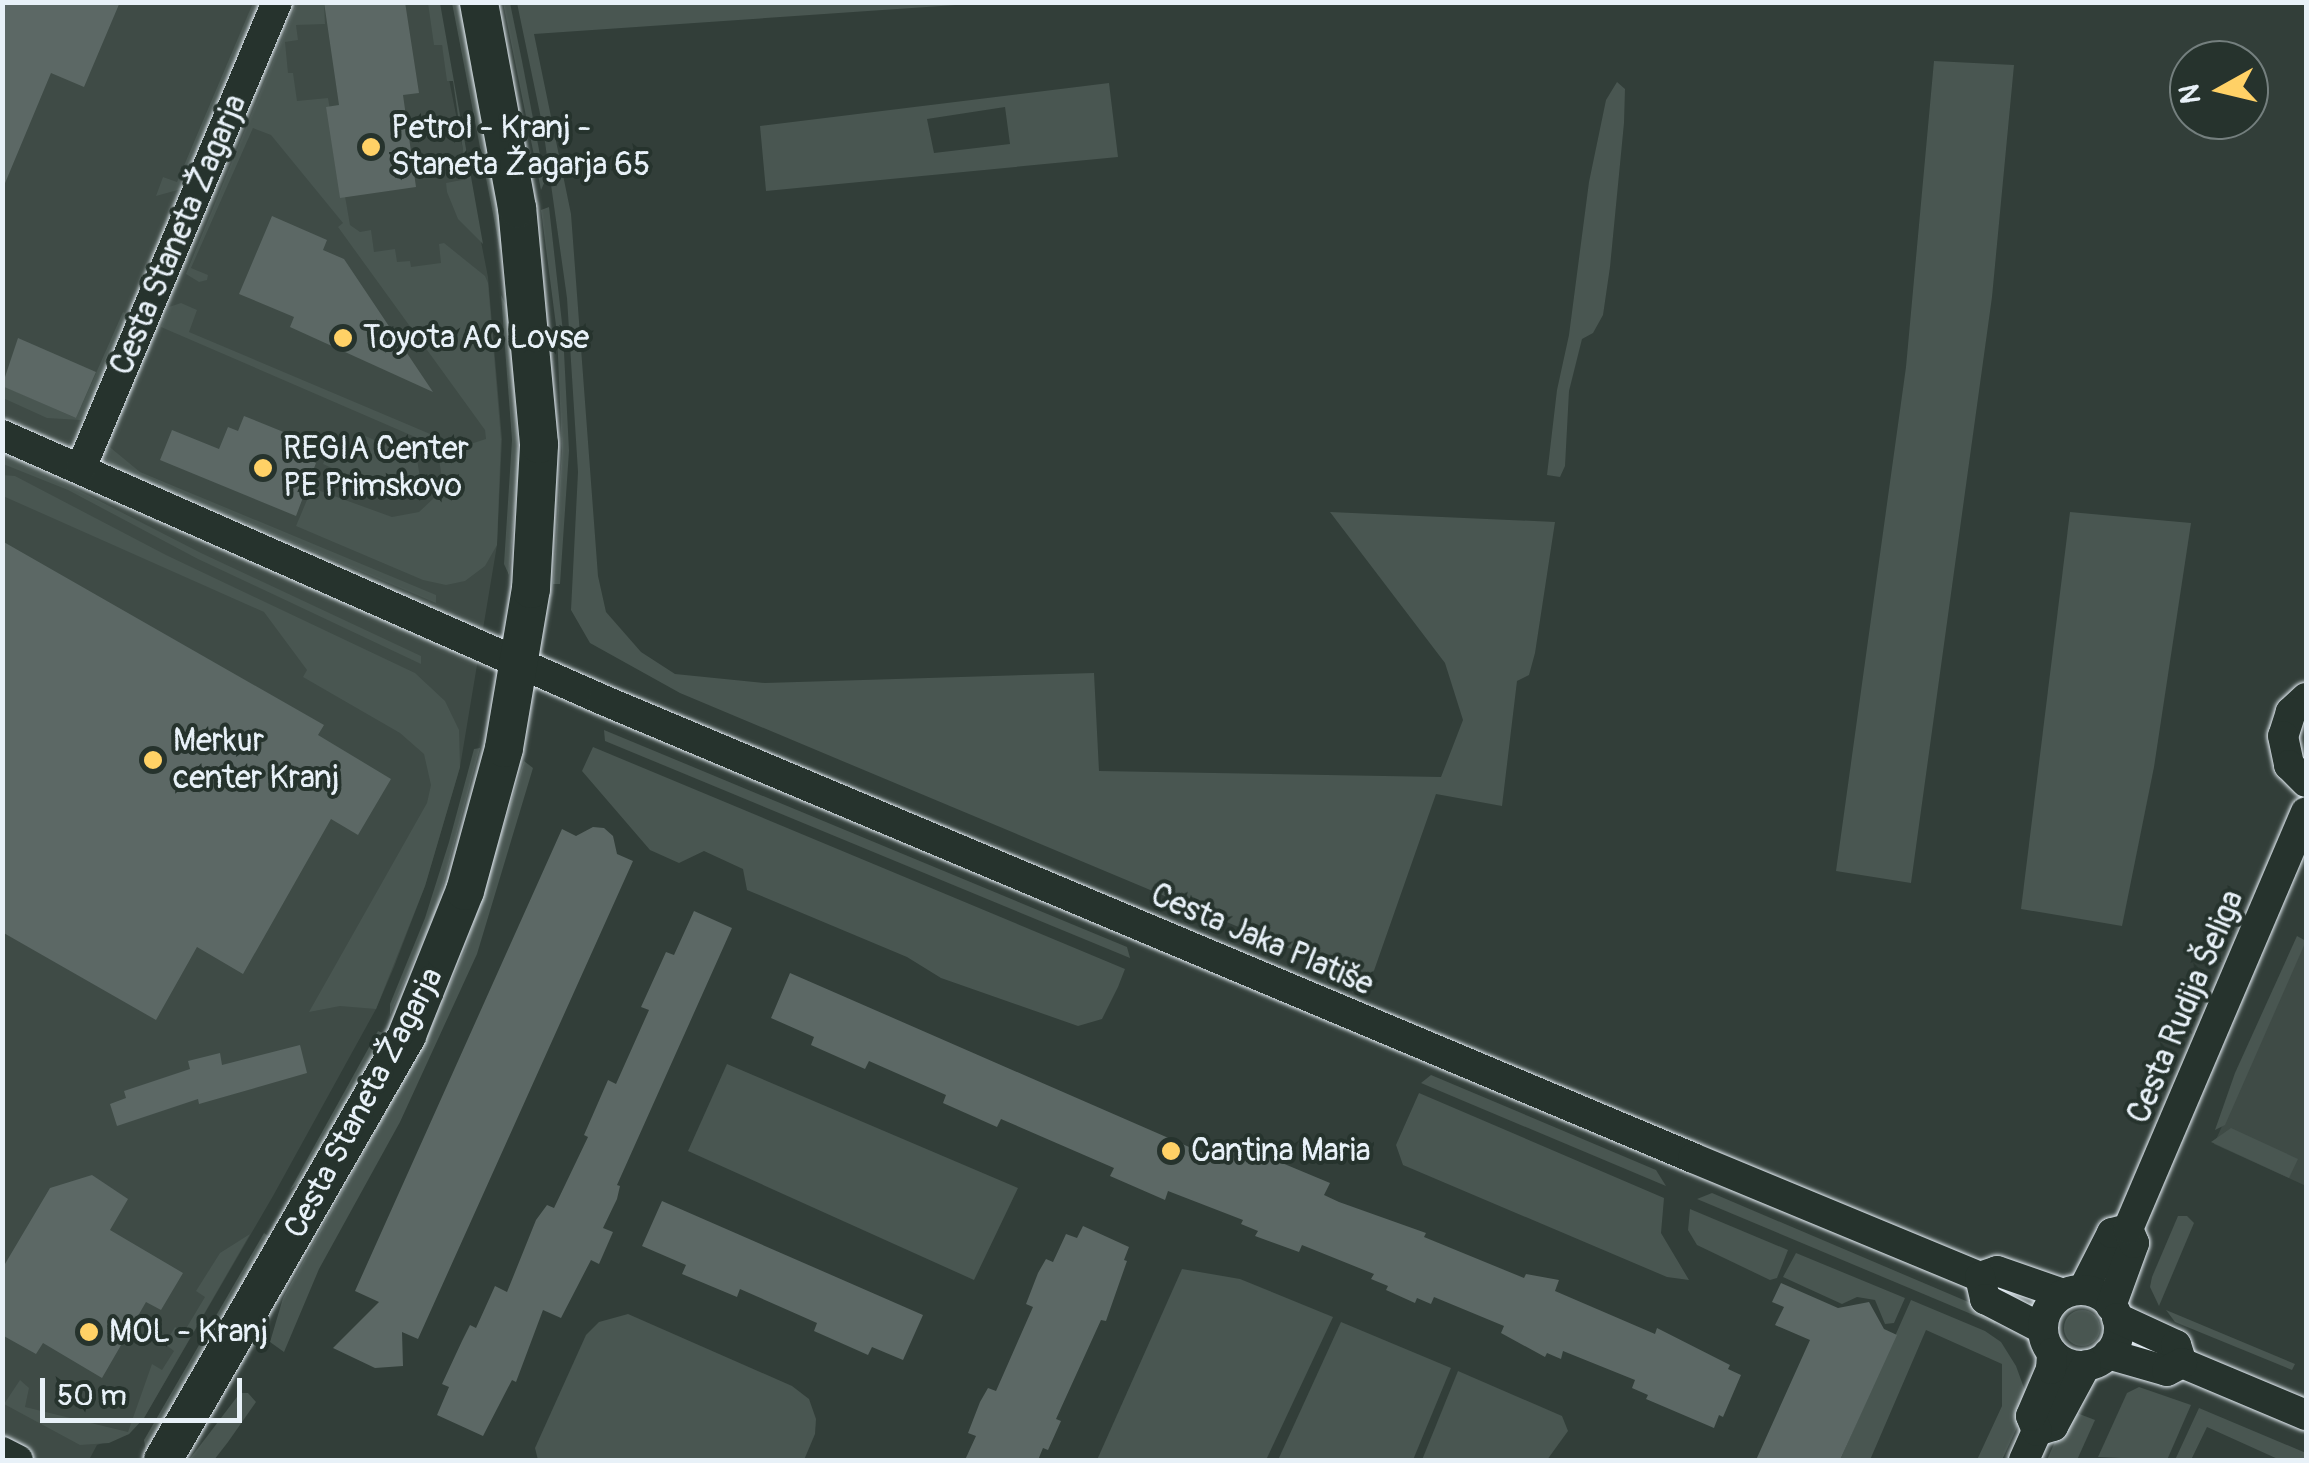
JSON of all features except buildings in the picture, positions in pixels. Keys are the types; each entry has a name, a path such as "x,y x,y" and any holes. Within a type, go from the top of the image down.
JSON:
{"main road":[{"name":"Cesta Staneta Žagarja","path":"164,1460 356,1130 437,968 466,891 504,748 538,498 536,383 517,208 479,2"}],"street":[{"name":"Cesta Staneta Žagarja","path":"81,468 276,2"},
{"path":"2,435 518,664"},
{"name":"Cesta Jaka Platiše","path":"518,664 1980,1277 1996,1271 2073,1292"},
{"path":"2306,698 2292,712 2282,736 2289,765 2306,782"},
{"name":"Cesta Rudija Šeliga","path":"2114,1312 2134,1243 2128,1229 2306,812"},
{"name":"Cesta Rudija Šeliga","path":"2073,1292 2112,1233 2128,1229"},
{"name":"Cesta Jaka Platiše","path":"1980,1277 1985,1299 2048,1341"},
{"path":"2024,1460 2037,1431 2032,1416 2051,1369 2048,1308 2073,1292 2099,1294 2114,1312 2176,1345 2182,1363 2306,1414"},
{"path":"2037,1431 2053,1426 2097,1359 2118,1337 2114,1312"},
{"path":"2048,1341 2067,1363 2097,1359 2167,1371 2182,1363"},
{"path":"2,1452 18,1460"}],"shaded area":[{"path":"3,3 434,3 488,277 502,439 497,545 460,767 425,886 394,967 376,1009 273,1196 144,1418 129,1434 97,1445 89,1460 3,1460"},
{"path":"253,3 263,3 185,188 156,196 163,177 177,182"},
{"path":"297,3 324,3 325,24 296,25 298,40 285,42 288,73 293,73 297,101 328,98 350,225 360,232 371,230 374,252 395,249 397,262 410,261 411,267 441,263 439,244 444,243 485,276 488,283 501,439 497,545 485,566 465,581 446,585 423,580 296,526 312,488 392,517 419,512 435,497 442,479 438,452 429,443 161,327 169,307 181,303 197,310 189,332 461,447 486,439 485,430 338,227 343,223 271,135 253,128 191,268 208,275 207,280 199,282 186,274"},
{"path":"428,3 440,3 483,244 458,219 447,192 446,183 467,179 453,81 447,81 442,45 434,45"},
{"path":"452,3 460,3 479,100 503,245 500,250"},
{"path":"503,3 510,3 522,61 545,181 541,190"},
{"path":"517,3 985,3 534,34 571,214 598,576 606,612 641,652 675,674 765,683 1094,673 1099,771 1441,777 1463,720 1445,663 1330,512 1555,522 1535,653 1529,675 1517,681 1502,806 1436,794 1370,982 680,693 590,643 571,610 578,472 567,298 543,128"},
{"path":"1934,61 2014,65 1992,297 1911,883 1836,871 1906,367"},
{"path":"1617,82 1625,89 1624,123 1603,315 1593,333 1582,339 1569,391 1565,466 1560,477 1547,475 1589,182 1606,100"},
{"path":"1109,83 1118,157 766,191 760,126","holes":["1005,107 1010,144 934,153 927,119"]},
{"path":"549,207 563,332 569,451 560,584 553,584 562,451 557,333 541,210"},
{"path":"501,295 509,311 519,463 509,575 504,564 512,440"},
{"path":"123,312 131,315 88,417 80,420 47,418 3,398 3,386 76,418"},
{"path":"361,434 417,459 420,478 411,490 388,493 323,464 331,445 353,454"},
{"path":"106,444 140,472 436,595 436,603 120,470 105,459"},
{"path":"2,451 201,553 421,656 421,664 198,559 68,490 3,464"},
{"path":"2,475 15,476 166,555 415,673 445,701 459,730 460,767 425,886 376,1009 340,1006 309,1012 427,803 431,785 424,754 400,733 303,677 307,670 264,612 3,496"},
{"path":"2070,512 2191,523 2154,767 2122,926 2021,909"},
{"path":"604,730 1127,947 1130,958 605,741"},
{"path":"593,747 1125,969 1118,987 1102,1019 1078,1026 941,978 907,957 747,890 743,869 704,851 679,863 650,850 582,771"},
{"path":"480,748 437,908 390,1015 390,1004 425,918 449,842 474,749"},
{"path":"524,761 533,768 477,954 400,1122 319,1269 284,1352 270,1342 283,1298 425,1042 465,950"},
{"path":"2297,936 2306,941 2225,1125 2215,1130 2235,1073"},
{"path":"2306,940 2306,1186 2214,1144"},
{"path":"378,1031 385,1034 306,1176 290,1190"},
{"path":"727,1064 1018,1188 974,1280 688,1151"},
{"path":"1431,1075 1656,1170 1666,1186 1421,1083"},
{"path":"1419,1093 1664,1198 1661,1233 1689,1280 1667,1277 1403,1165 1396,1145"},
{"path":"2231,1128 2298,1159 2289,1178 2211,1142"},
{"path":"1712,1193 1999,1315 1995,1324 1697,1199"},
{"path":"1690,1209 1788,1250 1777,1278 1770,1280 1697,1245 1688,1230"},
{"path":"2178,1216 2187,1216 2194,1223 2159,1306 2150,1287 2152,1277"},
{"path":"264,1233 270,1237 146,1451 144,1440"},
{"path":"250,1234 144,1418 129,1434 109,1443 80,1445 4,1404 20,1380 29,1388 25,1407 128,1432 152,1364 162,1370 174,1351 165,1344 175,1327 184,1332 205,1297 196,1291 220,1253"},
{"path":"1796,1253 1905,1298 1894,1323 1885,1324 1875,1300 1857,1297 1842,1304 1783,1277"},
{"path":"1182,1269 1240,1279 1333,1317 1266,1460 1097,1460"},
{"path":"1911,1300 1985,1331 2001,1342 2016,1366 2024,1388 2032,1395 2002,1460 1977,1460 2002,1406 2002,1364 1926,1330 1870,1460 1840,1460"},
{"path":"2082,1310 2095,1315 2100,1328 2095,1341 2082,1346 2069,1341 2064,1328 2069,1315"},
{"path":"2166,1310 2295,1364 2292,1370 2175,1322"},
{"path":"628,1314 792,1386 809,1399 816,1419 815,1434 804,1460 538,1460 535,1448 586,1335 599,1322"},
{"path":"1341,1322 1451,1368 1413,1460 1278,1460"},
{"path":"1458,1371 1562,1416 1568,1431 1547,1460 1422,1460"},
{"path":"2139,1387 2191,1405 2167,1460 2098,1457 2127,1393"},
{"path":"240,1393 248,1393 256,1402 228,1442 214,1460 189,1460"},
{"path":"2199,1408 2306,1453 2306,1460 2280,1460 2207,1427 2191,1460 2175,1460"},
{"path":"2069,1410 2095,1420 2077,1460 2047,1460"}],"place":[{"name":"Petrol - Kranj - Staneta Žagarja 65","path":"371,147"},
{"name":"Toyota AC Lovse","path":"343,338"},
{"name":"REGIA Center PE Primskovo","path":"263,468"},
{"name":"Merkur center Kranj","path":"153,760"},
{"name":"Cantina Maria","path":"1171,1151"},
{"name":"MOL - Kranj","path":"89,1332"}]}
